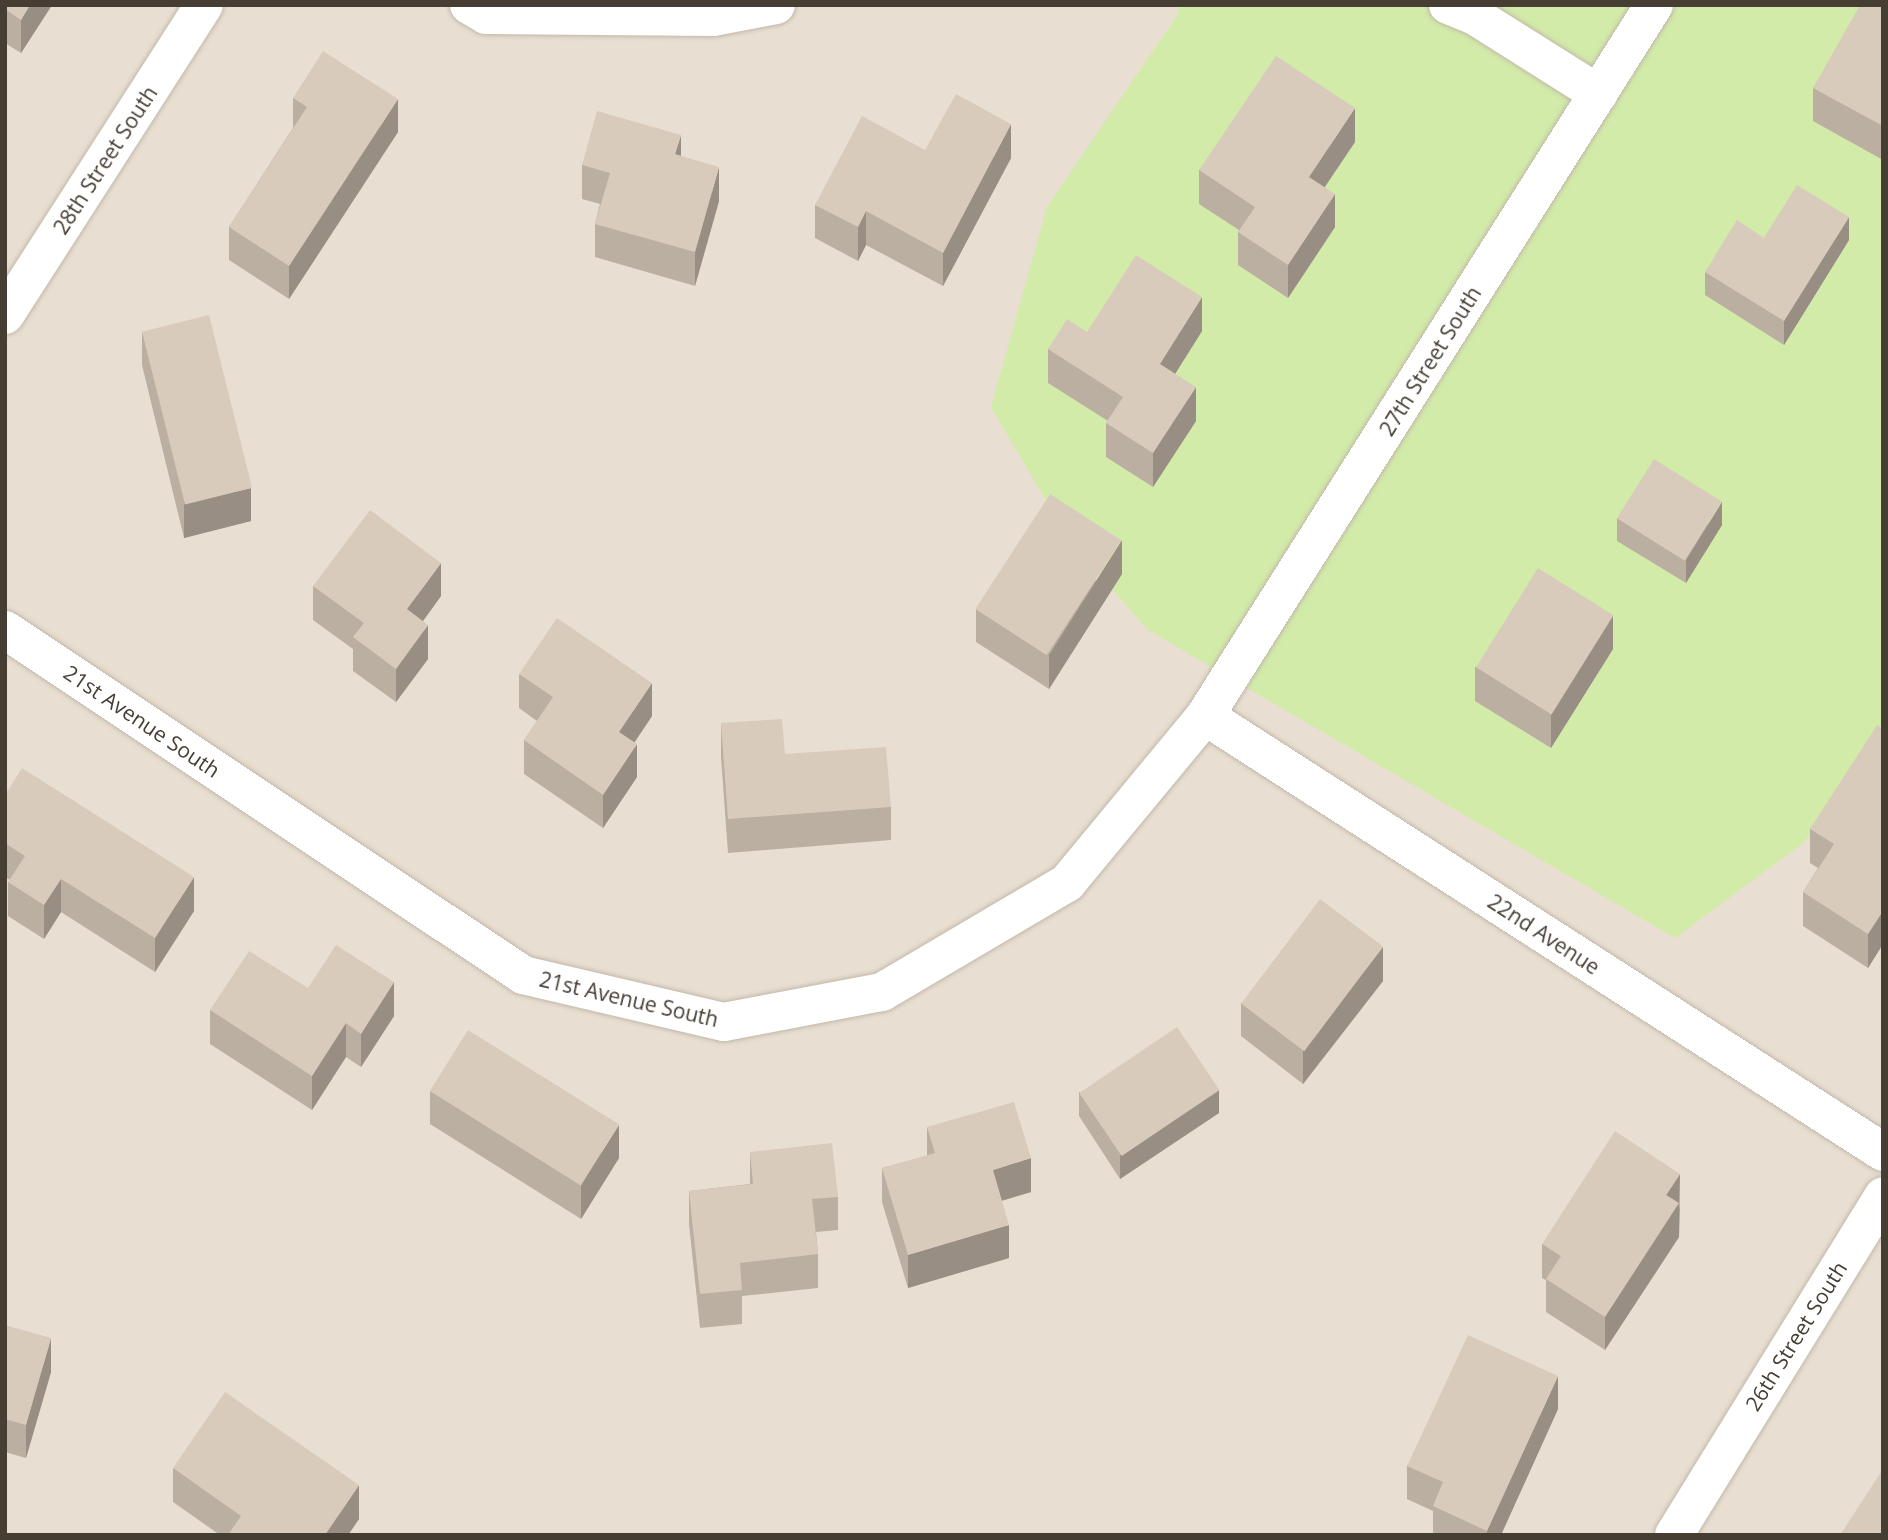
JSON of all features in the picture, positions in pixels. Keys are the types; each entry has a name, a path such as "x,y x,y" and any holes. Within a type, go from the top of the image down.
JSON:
{"street":[{"name":"28th Street South","path":"5,315 204,5"},
{"path":"469,5 486,15 713,17 776,5"},
{"path":"1448,5 1475,16 1599,93"},
{"name":"27th Street South","path":"1205,716 1654,5"},
{"name":"21st Avenue South","path":"5,630 523,975 723,1022 882,992 1067,883 1205,716"},
{"name":"22nd Avenue","path":"1205,716 1883,1152"},
{"name":"26th Street South","path":"1674,1535 1883,1196"}],"shaded area":[{"path":"5,5 1883,5 1883,1535 5,1535"}],"green space":[{"path":"1179,5 1883,5 1883,750 1802,844 1675,938 1148,630 1071,543 991,407 1047,207 1178,14"}],"building":[{"path":"5,5 30,5 21,20 5,9"},
{"path":"1860,5 1883,5 1883,126 1813,88"},
{"path":"323,51 398,99 289,266 229,227 307,107 293,98"},
{"path":"1276,56 1355,108 1309,177 1335,194 1288,265 1238,232 1255,207 1199,170"},
{"path":"956,94 1011,124 943,253 866,211 858,227 815,205 862,116 925,150"},
{"path":"597,111 681,135 675,154 719,167 695,252 595,224 610,173 582,165"},
{"path":"1797,185 1849,217 1784,321 1705,272 1737,220 1764,238"},
{"path":"1136,255 1202,297 1160,364 1196,387 1153,453 1106,423 1123,397 1048,349 1067,319 1087,332"},
{"path":"209,315 252,488 185,504 142,332"},
{"path":"1654,459 1722,501 1685,561 1617,518"},
{"path":"1050,494 1121,540 1047,655 975,609"},
{"path":"370,510 441,563 407,609 428,625 396,669 353,637 364,623 313,586"},
{"path":"1538,568 1613,615 1551,714 1476,667"},
{"path":"557,618 652,683 619,732 637,744 603,795 524,740 553,697 519,674"},
{"path":"782,719 785,754 886,747 891,807 728,819 721,723"},
{"path":"1877,725 1883,729 1883,911 1868,934 1803,892 1834,844 1810,829"},
{"path":"22,768 194,877 155,938 61,879 44,905 8,882 25,856 5,843 5,795"},
{"path":"1320,899 1383,947 1304,1051 1241,1004"},
{"path":"336,945 394,982 361,1034 346,1023 312,1076 210,1010 249,951 308,988"},
{"path":"1177,1027 1219,1090 1122,1156 1079,1093"},
{"path":"468,1030 619,1124 581,1185 430,1091"},
{"path":"1014,1102 1031,1158 993,1170 1009,1225 908,1255 882,1168 935,1153 927,1127"},
{"path":"1615,1131 1680,1174 1666,1195 1679,1203 1605,1317 1546,1279 1561,1256 1542,1244"},
{"path":"832,1143 838,1197 812,1199 818,1254 740,1263 742,1290 700,1294 689,1191 753,1184 750,1152"},
{"path":"5,1325 51,1338 26,1425 5,1419"},
{"path":"1468,1335 1558,1376 1487,1531 1433,1506 1443,1482 1407,1466"},
{"path":"225,1392 359,1485 325,1535 228,1535 241,1516 173,1468"},
{"path":"1883,1469 1883,1535 1840,1535"}]}
